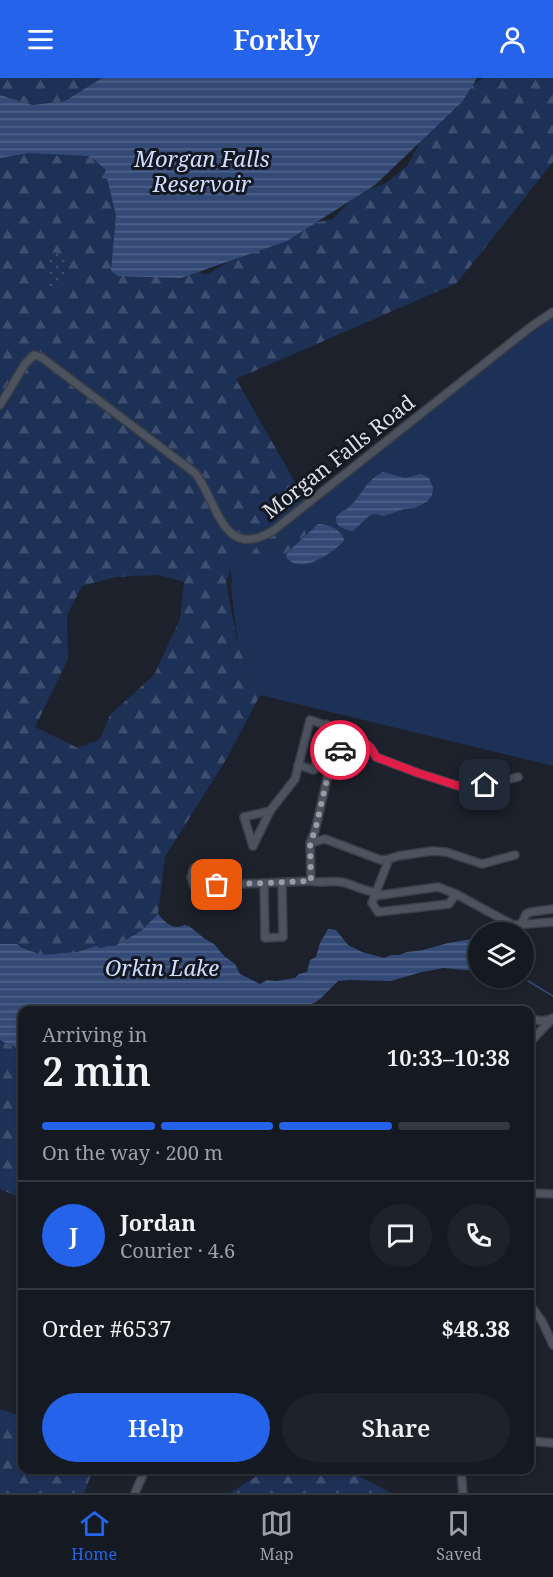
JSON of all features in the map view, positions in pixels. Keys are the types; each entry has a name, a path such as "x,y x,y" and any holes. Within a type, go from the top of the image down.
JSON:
{"street":[{"name":"Morgan Falls Road","path":"0,405 27,362 34,355 41,357 195,473 222,522 235,535 252,540 274,530 546,315 553,312"},
{"path":"270,811 244,817 253,846 270,811 295,779 310,720 326,724 345,742"},
{"path":"298,765 314,770 326,724"},
{"path":"345,742 364,743 372,747 376,757 468,789 518,777"},
{"path":"311,881 310,843 327,779 336,756 345,742"},
{"path":"310,843 325,839 381,860 432,850 483,864 515,855"},
{"path":"389,860 372,903 378,912 448,904 456,894"},
{"path":"194,868 191,877 194,886 311,881 341,882 375,894 438,887 456,894 507,922"},
{"path":"264,883 265,938 283,937 282,883"},
{"path":"523,922 526,914 553,909"},
{"path":"534,924 553,922"},
{"path":"534,1020 552,1019"},
{"path":"534,1038 552,1019"},
{"path":"534,1193 553,1194"},
{"path":"534,1310 542,1321 553,1345"},
{"path":"534,1441 553,1443"},
{"path":"135,1493 143,1474"},
{"path":"461,1474 463,1493"}],"green space":[{"path":"0,78 102,78 65,101 33,105 0,95"},
{"path":"483,78 553,78 553,162 457,283 236,379 308,505 252,540 230,570 226,582 238,645 260,695 227,758 165,857 158,914 141,931 115,946 84,949 59,955 42,955 17,944 0,944 0,146 90,138 185,265 206,275 230,261 266,247 298,226 333,219 357,194 386,183 407,166 438,109 456,109 466,88","holes":["159,575 184,582 180,619 154,675 110,715 100,739 78,748 35,727 68,659 67,615 82,586 116,577"]},
{"path":"54,252 68,264 62,286 54,288 47,284 47,281 48,268"},
{"path":"553,316 553,766 260,695 238,645 230,570 252,540 277,529"},
{"path":"283,527 304,529 306,534 284,555 270,561 257,575 247,573 245,560 264,539"},
{"path":"0,1040 18,1049 18,1197 0,1189"},
{"path":"0,1409 15,1414 18,1413 18,1474 91,1474 84,1493 0,1493"},
{"path":"260,1474 355,1474 391,1493 230,1493"}],"water":[{"name":"Morgan Falls Reservoir","path":"102,78 477,78 462,102 375,185 287,241 181,278 118,276 111,271 116,216 105,169 90,156 29,153 0,158 0,95 33,105 65,101"},
{"path":"383,472 405,478 421,474 429,478 433,488 432,495 428,501 415,508 384,516 370,515 353,531 339,526 336,521 337,516 354,502 377,475"},
{"path":"318,524 337,530 344,539 343,542 315,561 307,564 292,562 286,557 287,553"},
{"name":"Orkin Lake","path":"158,914 166,923 173,926 189,926 214,944 235,964 240,974 260,984 267,980 295,978 307,972 310,960 316,957 320,943 328,929 336,930 348,945 362,952 384,958 468,940 468,970 443,968 391,981 338,981 320,999 306,1006 18,1006 18,1049 0,1040 0,944 17,944 42,955 77,952 96,946 101,948 115,946 141,931"}],"waterway":[{"path":"534,985 553,996"}],"way so far":[{"path":"217,885 311,881 310,843 327,779 340,750"}],"route":[{"path":"340,750 345,742 356,741 372,747 376,757 418,773 468,789 485,785"}]}
